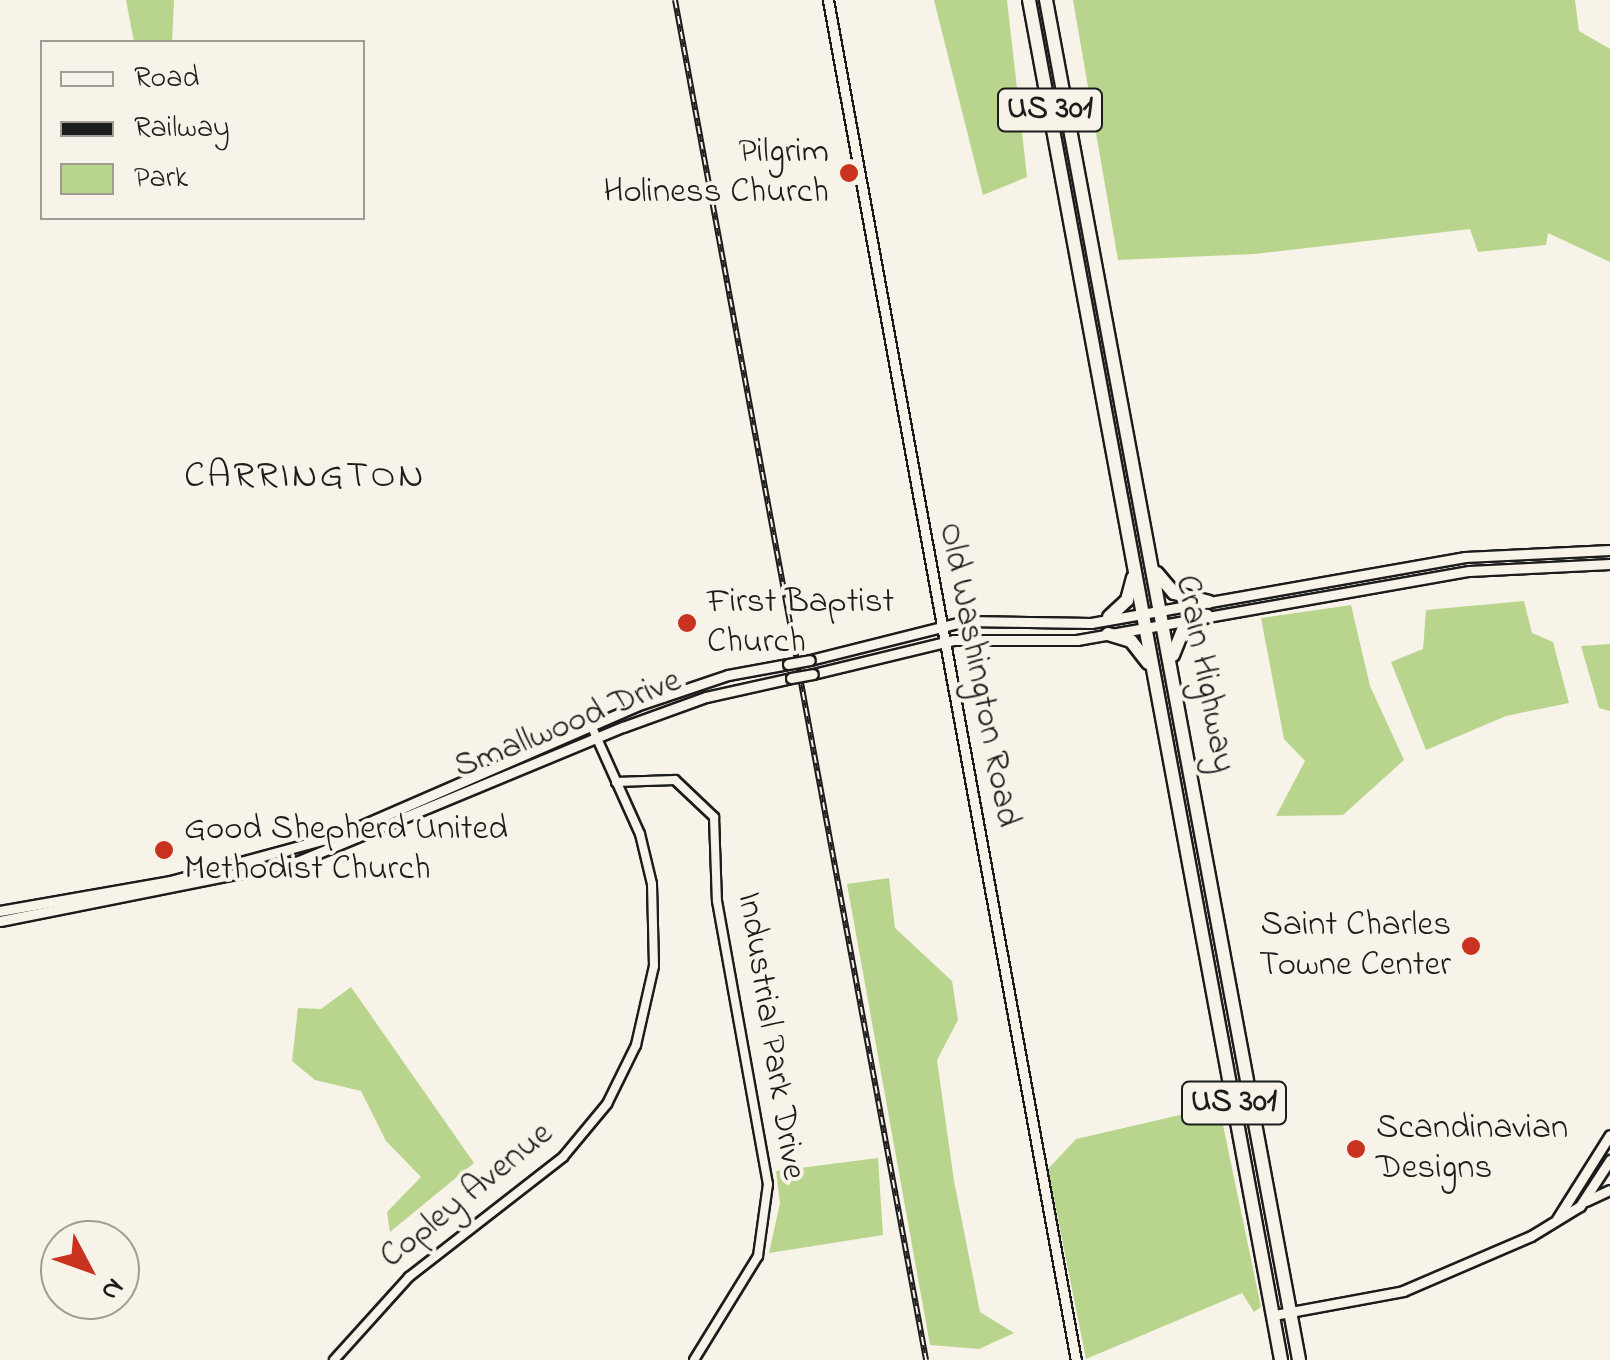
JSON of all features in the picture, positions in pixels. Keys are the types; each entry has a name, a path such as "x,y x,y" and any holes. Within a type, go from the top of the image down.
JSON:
{"highway":[{"name":"Crain Highway","path":"1029,0 1281,1360"},
{"name":"Crain Highway","path":"1046,0 1299,1360"},
{"path":"1046,87 1062,86"},
{"path":"1110,618 1130,597 1133,551"},
{"path":"1153,566 1174,593 1208,609 1184,628 1171,662"},
{"path":"1108,634 1138,647 1154,674"}],"main road":[{"name":"Old Washington Road","path":"828,0 1076,1360"},
{"path":"1208,609 1466,557 1610,550"},
{"path":"1208,609 1488,568 1610,564"},
{"name":"Smallwood Drive","path":"0,910 170,882 340,835 591,725 692,686 810,660 939,625 1144,619 1208,609"},
{"name":"Smallwood Drive","path":"0,920 299,862 406,822 597,737 706,697 944,641 1108,634 1144,619"},
{"path":"1557,1219 1610,1135"},
{"path":"1580,1206 1606,1177 1610,1161 1597,1154"},
{"path":"1589,1166 1606,1177"},
{"path":"1274,1315 1403,1291 1610,1190"}],"street":[{"name":"Copley Avenue","path":"334,1360 408,1277 563,1157 622,1075 648,1004 656,923 644,850 591,725"},
{"name":"Industrial Park Drive","path":"616,782 675,780 714,817 719,913 768,1184 758,1256 694,1360"}],"green space":[{"path":"126,0 174,0 172,40 134,40"},
{"path":"934,0 1007,0 1027,177 983,195"},
{"path":"1073,0 1575,0 1579,31 1610,49 1610,262 1548,233 1546,245 1478,252 1470,229 1254,254 1118,260"},
{"path":"1524,601 1532,633 1553,642 1569,703 1506,716 1426,750 1391,662 1423,649 1426,610"},
{"path":"1351,605 1370,686 1404,760 1343,815 1276,816 1305,761 1284,739 1261,618"},
{"path":"1610,644 1610,711 1599,708 1581,646"},
{"path":"889,878 895,928 952,981 958,1020 937,1060 954,1181 980,1312 1014,1333 979,1349 930,1345 847,884"},
{"path":"351,987 474,1163 390,1232 387,1212 421,1177 386,1141 361,1091 315,1080 292,1061 298,1008 321,1009"},
{"path":"1219,1106 1261,1307 1254,1312 1242,1293 1086,1359 1048,1169 1076,1139"},
{"path":"878,1158 883,1235 769,1253 780,1203 776,1171"}],"railway":[{"path":"675,0 926,1360"}],"place":[{"name":"Pilgrim Holiness Church","path":"849,173"},
{"name":"First Baptist Church","path":"687,623"},
{"name":"Good Shepherd United Methodist Church","path":"164,850"},
{"name":"Saint Charles Towne Center","path":"1471,946"},
{"name":"Scandinavian Designs","path":"1356,1149"}],"district":[{"name":"CARRINGTON","path":"305,478"}]}
